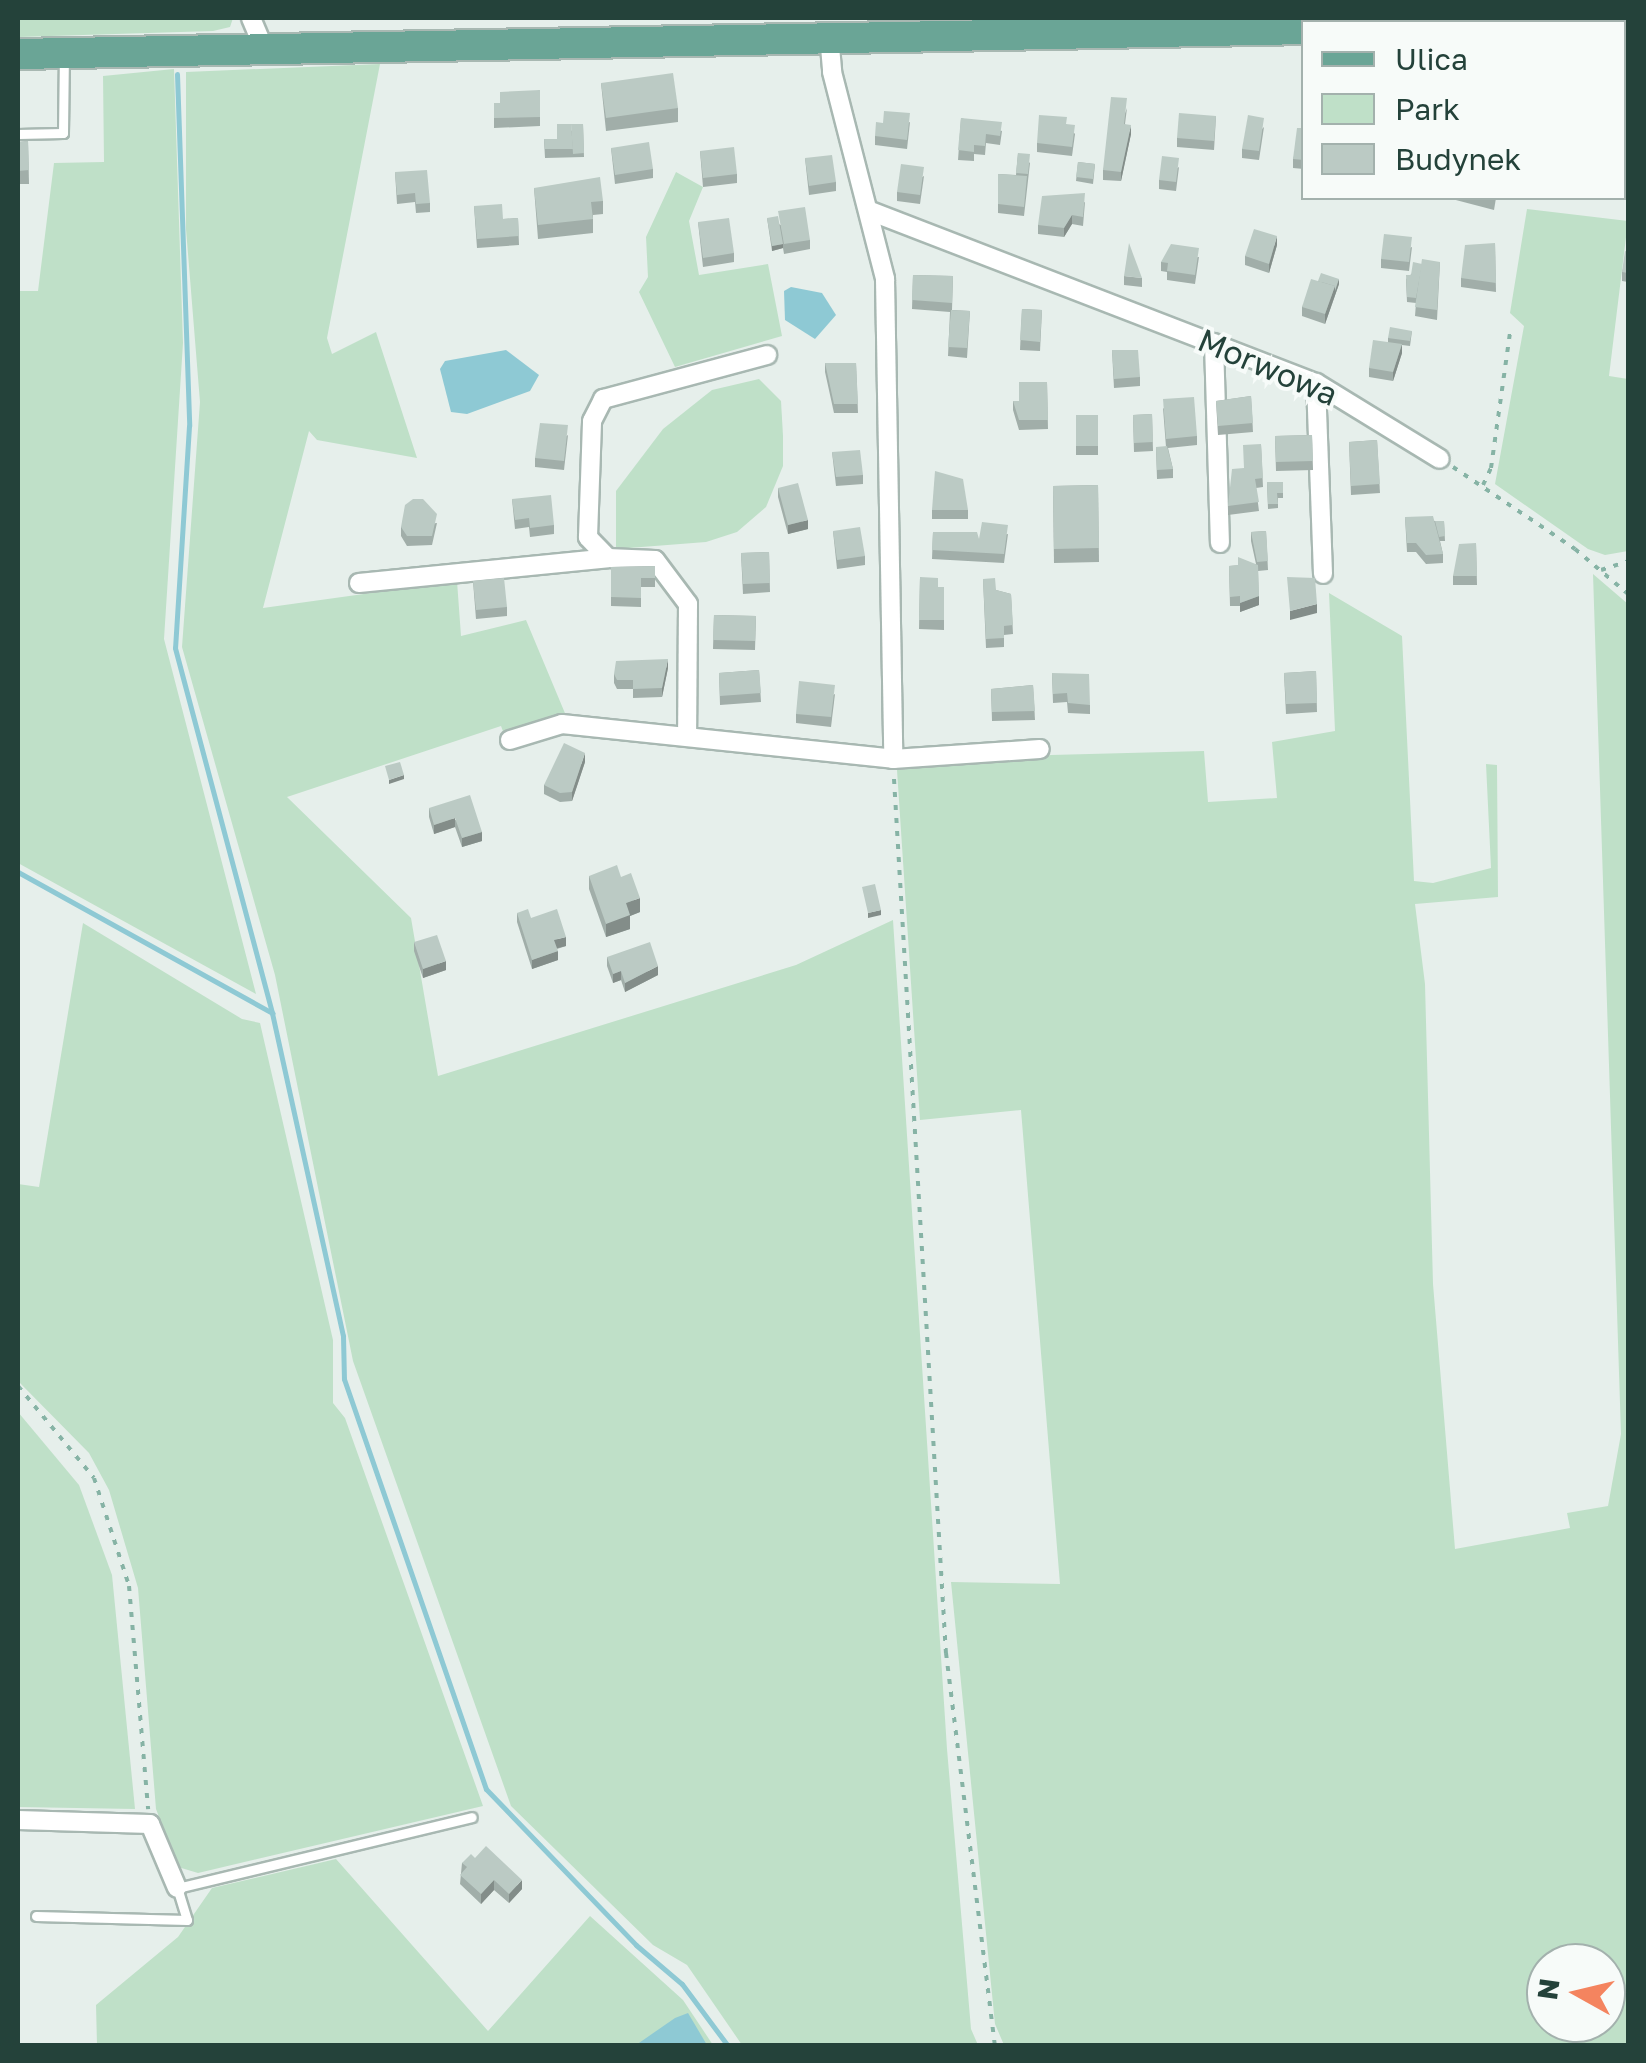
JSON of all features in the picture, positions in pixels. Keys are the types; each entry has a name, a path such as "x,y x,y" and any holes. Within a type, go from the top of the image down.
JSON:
{"main road":[{"path":"18,54 264,48 693,28 829,35 1301,29"}],"street":[{"path":"251,18 264,48"},
{"path":"829,35 832,72 885,279 891,358 893,759"},
{"name":"Morwowa","path":"870,211 1316,384 1440,459"},
{"path":"1214,342 1220,543"},
{"path":"608,558 588,537 592,421 603,399 768,355"},
{"path":"1316,384 1323,574"},
{"path":"359,583 608,558 655,560 688,604 687,736"},
{"path":"510,740 562,724 893,759 1040,749"},
{"path":"18,1820 150,1824 178,1888"}],"lane":[{"path":"18,134 63,133 64,53"},
{"path":"36,1916 188,1920 178,1888 472,1817"}],"path":[{"path":"1483,485 1492,468 1510,332"},
{"path":"1440,459 1483,485 1628,594"},
{"path":"1601,570 1628,560"},
{"path":"893,759 946,1653 995,2046"},
{"path":"18,1386 94,1478 129,1586 150,1824"}],"green space":[{"path":"18,18 233,18 230,27 213,31 18,37"},
{"path":"380,64 327,338 332,354 376,332 417,458 317,440 309,431 263,608 457,581 461,636 526,620 567,718 504,734 501,726 287,797 411,918 438,1076 796,965 893,920 947,1749 971,2029 978,2045 742,2045 687,1965 653,1945 511,1806 353,1361 275,975 182,647 200,402 186,229 186,72"},
{"path":"174,69 183,343 164,639 256,994 18,863 18,291 38,291 54,163 104,162 103,76"},
{"path":"676,172 703,187 689,221 699,275 768,264 782,336 675,367 639,292 648,277 646,237"},
{"path":"1527,209 1628,221 1609,376 1628,379 1628,551 1605,555 1588,549 1495,484 1524,326 1510,313"},
{"path":"759,379 781,401 783,436 783,466 766,507 737,532 706,542 616,549 616,491 663,429 712,390"},
{"path":"1593,574 1628,604 1628,2045 1004,2045 995,2024 951,1582 1060,1584 1021,1110 920,1120 897,770 1051,755 1204,751 1208,802 1277,798 1272,742 1335,731 1329,593 1402,636 1414,881 1433,883 1491,868 1486,764 1497,765 1498,897 1415,904 1425,984 1433,1284 1455,1549 1570,1528 1567,1513 1608,1506 1621,1434"},
{"path":"83,923 242,1019 260,1023 333,1340 333,1403 345,1418 483,1806 198,1873 178,1867 156,1809 138,1588 109,1490 89,1453 18,1381 18,1184 39,1187"},
{"path":"18,1412 79,1485 112,1575 135,1809 18,1807"},
{"path":"336,1859 488,2031 590,1916 683,2000 713,2045 97,2045 96,2005 178,1937 212,1888"}],"water":[{"path":"791,287 822,293 836,315 815,339 785,320 784,291"},
{"path":"506,350 539,375 530,391 467,414 451,412 440,369 445,361"},
{"path":"688,2013 707,2045 636,2045 675,2018"}],"building":[{"path":"673,73 678,108 606,118 601,83"},
{"path":"540,90 540,117 494,118 494,103 500,103 500,92"},
{"path":"1111,97 1127,98 1124,124 1131,125 1121,172 1103,170"},
{"path":"884,111 910,113 907,140 875,136 876,122 883,123"},
{"path":"1179,113 1216,116 1214,141 1177,138"},
{"path":"1039,115 1067,117 1066,124 1075,125 1072,147 1037,143"},
{"path":"1248,115 1264,118 1259,151 1242,149"},
{"path":"961,118 1002,122 1000,136 986,134 985,146 974,145 974,152 958,150"},
{"path":"557,124 571,124 573,149 545,149 544,139 557,139"},
{"path":"571,124 583,124 584,153 573,154"},
{"path":"1297,128 1301,128 1301,160 1293,159"},
{"path":"28,141 29,170 18,171 18,142"},
{"path":"649,142 653,169 615,175 611,148"},
{"path":"734,147 737,174 703,178 700,151"},
{"path":"1018,153 1030,154 1028,174 1016,173"},
{"path":"832,155 836,182 809,186 805,158"},
{"path":"1162,156 1179,158 1176,182 1159,180"},
{"path":"1078,162 1095,164 1093,179 1076,177"},
{"path":"901,164 924,167 920,195 897,192"},
{"path":"427,170 430,203 416,204 415,193 397,195 395,172"},
{"path":"998,174 1027,176 1024,207 998,204"},
{"path":"600,177 603,201 591,202 593,219 538,225 534,188"},
{"path":"1085,193 1083,217 1072,215 1064,228 1038,225 1042,196"},
{"path":"502,204 503,219 518,218 519,236 477,239 474,206"},
{"path":"805,207 810,240 784,244 778,211"},
{"path":"778,216 783,244 772,246 767,218"},
{"path":"729,218 734,253 703,258 698,222"},
{"path":"1254,229 1277,236 1269,264 1245,256"},
{"path":"1384,234 1412,237 1409,262 1381,259"},
{"path":"1129,243 1142,278 1124,276"},
{"path":"1495,243 1496,283 1461,278 1465,245"},
{"path":"1171,244 1199,248 1195,275 1167,271 1168,263 1161,262"},
{"path":"1625,251 1628,252 1628,273 1622,272"},
{"path":"1422,259 1440,262 1437,310 1415,307"},
{"path":"1413,262 1422,264 1416,298 1407,297 1406,275 1411,275"},
{"path":"1321,273 1339,279 1335,291 1335,286 1318,281"},
{"path":"913,275 953,276 952,303 912,300"},
{"path":"1311,279 1335,286 1325,314 1302,307"},
{"path":"1022,309 1042,310 1040,342 1020,340"},
{"path":"951,310 970,311 967,348 948,347"},
{"path":"1390,327 1412,331 1410,341 1388,338"},
{"path":"1373,340 1402,344 1393,372 1369,368"},
{"path":"1112,350 1138,350 1140,377 1114,379"},
{"path":"825,363 856,363 858,404 834,404"},
{"path":"1019,382 1047,382 1048,420 1019,420 1013,401 1019,401"},
{"path":"1251,396 1253,423 1218,426 1216,401"},
{"path":"1194,397 1197,436 1166,439 1163,399"},
{"path":"1152,414 1153,442 1134,443 1133,415"},
{"path":"1076,415 1098,415 1098,446 1076,446"},
{"path":"540,423 568,425 564,461 535,458"},
{"path":"1312,435 1313,461 1276,462 1275,436"},
{"path":"1377,440 1380,484 1351,486 1349,442"},
{"path":"1261,444 1263,478 1255,479 1259,502 1228,506 1232,469 1244,468 1243,445"},
{"path":"1167,446 1173,469 1157,470 1156,447"},
{"path":"860,450 863,475 836,477 832,452"},
{"path":"935,471 963,479 968,510 932,510"},
{"path":"1267,482 1283,482 1283,493 1277,493 1278,504 1268,504"},
{"path":"798,483 808,520 788,525 778,488"},
{"path":"1098,485 1099,548 1054,549 1053,486"},
{"path":"551,495 554,525 530,528 529,518 515,520 512,499"},
{"path":"413,499 423,499 437,514 432,536 407,536 401,527 405,505"},
{"path":"1433,516 1443,554 1426,555 1416,543 1407,543 1405,517"},
{"path":"1435,521 1444,521 1445,536 1439,537"},
{"path":"982,522 1008,525 1004,554 932,550 933,532 977,532 979,539"},
{"path":"860,527 865,556 837,560 833,531"},
{"path":"1266,531 1268,561 1257,562 1251,532"},
{"path":"1476,543 1477,576 1453,576 1459,544"},
{"path":"769,552 770,583 743,584 741,553"},
{"path":"1238,557 1258,565 1259,596 1240,603 1240,596 1230,597 1229,566 1238,565"},
{"path":"655,566 655,578 641,578 641,598 611,597 611,567"},
{"path":"920,577 938,578 938,587 944,587 944,620 919,620"},
{"path":"1287,577 1315,578 1317,604 1290,611"},
{"path":"504,578 507,607 476,610 473,581"},
{"path":"995,578 996,590 1011,594 1013,625 1004,626 1004,638 986,639 983,579"},
{"path":"714,615 756,616 755,641 713,640"},
{"path":"668,659 662,688 633,689 633,680 617,680 614,674 616,661"},
{"path":"759,670 761,693 720,696 719,673"},
{"path":"1316,671 1317,703 1286,704 1284,673"},
{"path":"1052,673 1089,674 1090,705 1068,703 1067,693 1053,694"},
{"path":"799,681 835,685 831,717 796,714"},
{"path":"1033,685 1035,711 992,712 991,689"},
{"path":"564,743 585,753 572,792 560,793 544,785"},
{"path":"400,762 404,775 389,780 385,766"},
{"path":"470,795 482,832 462,838 455,818 434,825 429,808"},
{"path":"617,865 621,877 631,873 640,898 626,903 630,915 606,924 589,876"},
{"path":"875,884 881,910 868,913 862,887"},
{"path":"528,909 531,918 557,909 566,937 554,940 558,951 532,960 517,913"},
{"path":"437,935 446,961 423,969 414,942"},
{"path":"650,942 658,966 625,983 621,971 613,974 607,957"},
{"path":"486,1846 522,1880 509,1894 494,1880 481,1894 460,1875 467,1867 462,1863 471,1854 475,1858"}],"waterway":[{"path":"177,74 189,426 175,648 272,1013 343,1336 344,1379 486,1789 636,1945 682,1984 728,2046"},
{"path":"18,872 272,1013"}]}
